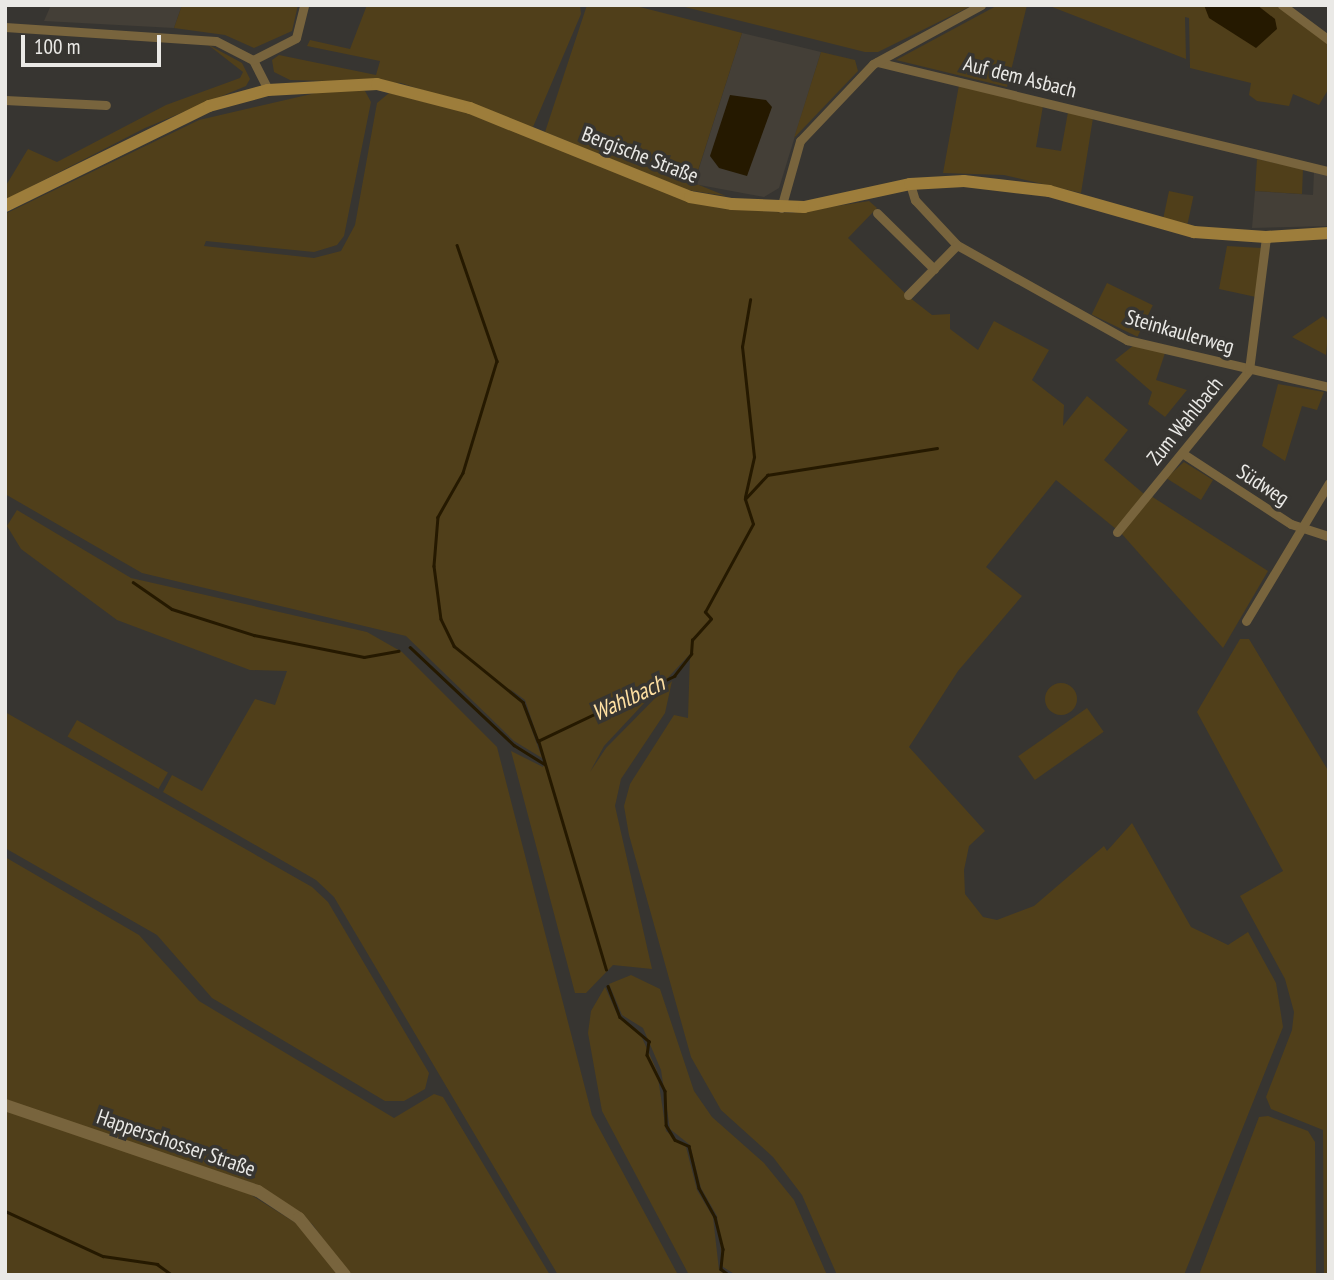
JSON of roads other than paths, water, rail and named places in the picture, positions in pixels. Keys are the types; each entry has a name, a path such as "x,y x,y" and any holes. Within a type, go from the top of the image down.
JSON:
{"main road":[{"name":"Bergische Straße","path":"5,206 197,111 268,90 377,84 470,108 690,197 781,208 910,184 1006,183 1171,228 1266,237 1329,233"}],"street":[{"path":"253,60 296,38 304,5"},
{"path":"781,208 800,141 877,62 981,5"},
{"path":"1282,5 1329,40"},
{"path":"5,27 216,41 253,60 268,90"},
{"name":"Auf dem Asbach","path":"877,62 1329,171"},
{"path":"5,100 106,105"},
{"name":"Steinkaulerweg","path":"910,184 915,200 957,245 1127,340 1329,387"},
{"path":"877,213 934,269"},
{"name":"Zum Wahlbach","path":"1117,532 1249,370 1266,237"},
{"path":"908,295 957,245"},
{"name":"Südweg","path":"1182,453 1302,529 1329,537"},
{"path":"1246,621 1329,484"},
{"name":"Happerschosser Straße","path":"5,1105 258,1191 299,1218 345,1275"}],"waterway":[{"path":"457,245 497,361 463,473 438,517 434,566 441,619 454,646 523,702 538,741"},
{"path":"745,497 754,457 742,347 750,300"},
{"name":"Wahlbach","path":"606,970 538,741 674,676 691,654 692,640 711,619 705,612 753,524 745,499 767,475 937,448"},
{"path":"133,582 172,609 254,635 364,657 398,651"},
{"path":"410,647 514,745 544,764"},
{"name":"Wahlbach","path":"608,986 620,1017 649,1041 647,1055 665,1091 666,1125 675,1140 689,1146 699,1188 715,1217 723,1249 721,1269 729,1275"},
{"path":"5,1211 103,1256 157,1264 172,1275"}]}
